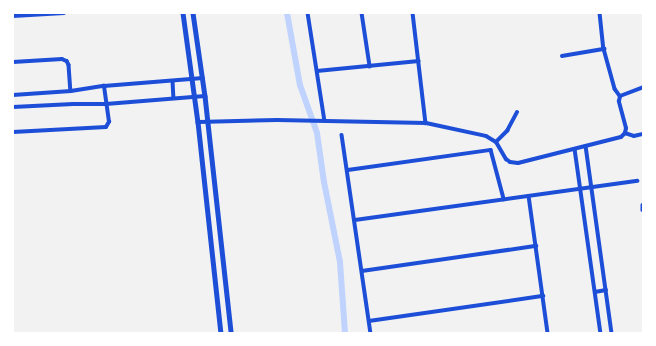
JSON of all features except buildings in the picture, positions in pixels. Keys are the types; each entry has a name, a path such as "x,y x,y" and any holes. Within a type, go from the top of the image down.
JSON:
{"main road":[{"path":"183,13 198,122 220,333"},
{"path":"193,13 203,78 231,333"},
{"path":"210,229 220,228"}],"street":[{"path":"13,16 64,13"},
{"path":"308,13 323,121"},
{"path":"362,13 370,66"},
{"path":"413,13 426,123"},
{"path":"198,122 304,120 426,123 486,136 496,142 510,162 518,163 621,137 625,133 625,118 619,100 620,96 615,89 604,49 600,13"},
{"path":"562,56 604,49"},
{"path":"13,62 62,59 67,61 69,65 71,91"},
{"path":"317,71 419,61"},
{"path":"13,95 203,78"},
{"path":"173,81 174,98"},
{"path":"13,132 106,127 109,122 104,86"},
{"path":"620,96 643,87"},
{"path":"13,107 82,104 107,106 205,96"},
{"path":"496,142 507,131 517,112"},
{"path":"625,133 634,136 643,134"},
{"path":"342,135 371,333"},
{"path":"586,146 612,333"},
{"path":"575,149 601,333"},
{"path":"348,170 491,150 504,199"},
{"path":"355,220 592,186 637,181"},
{"path":"529,196 548,333"},
{"path":"362,271 536,246"},
{"path":"595,292 606,290"},
{"path":"369,322 543,296"}],"waterway":[{"path":"287,13 300,85 317,133 324,182 340,262 345,333"}]}
